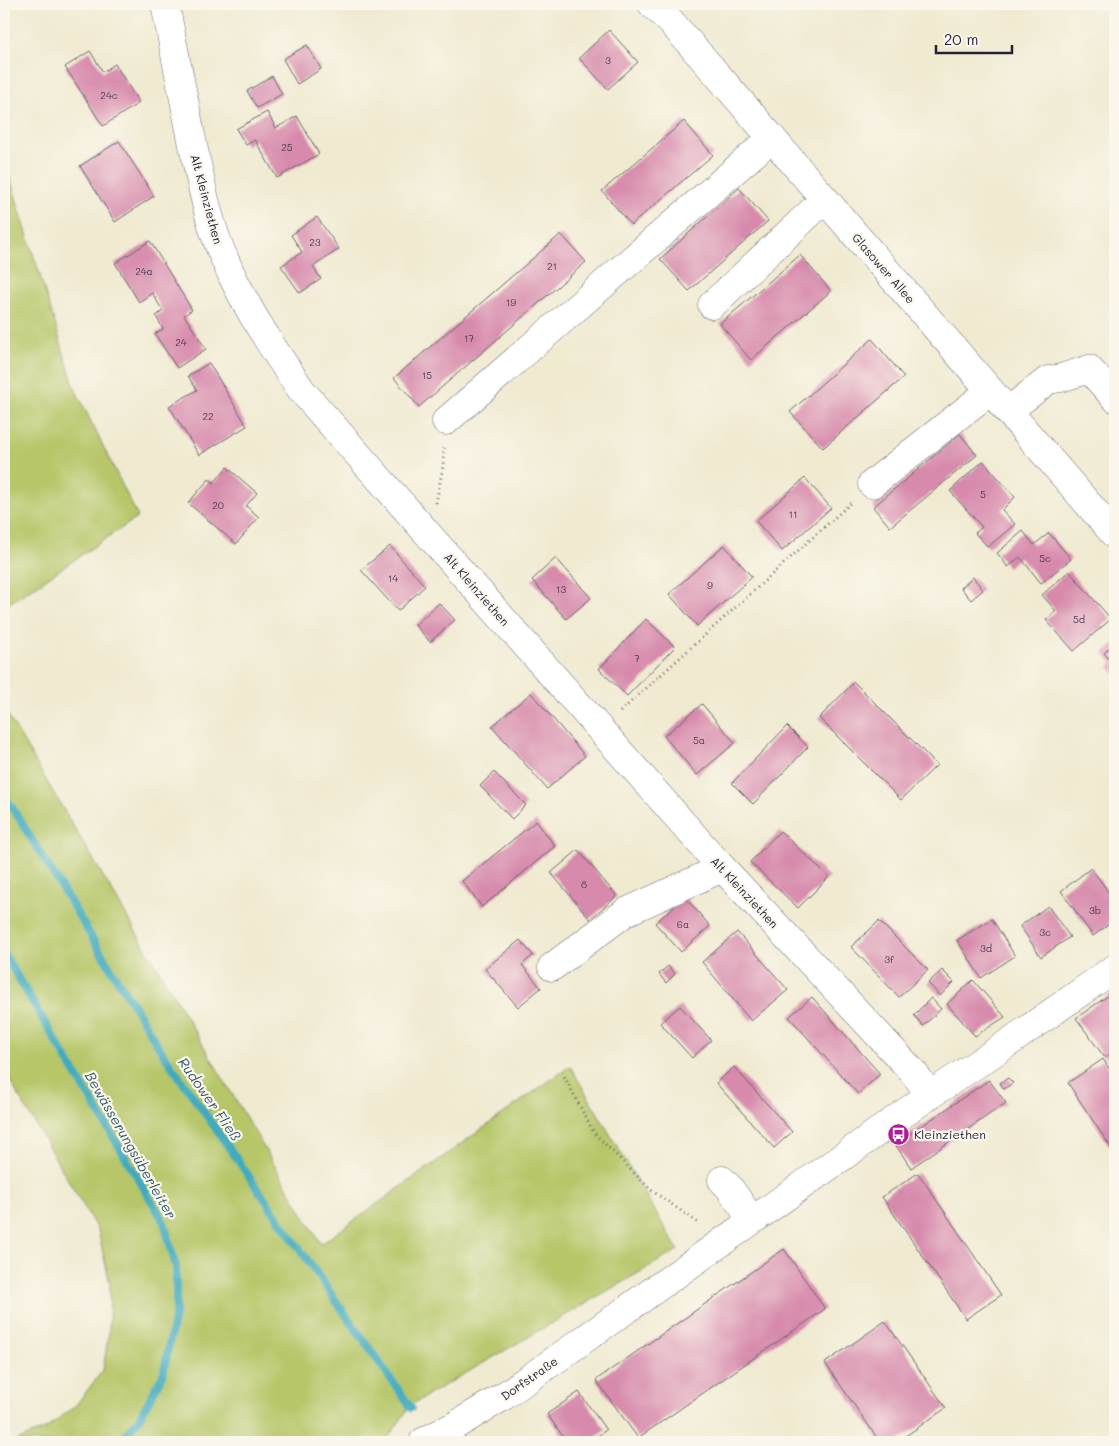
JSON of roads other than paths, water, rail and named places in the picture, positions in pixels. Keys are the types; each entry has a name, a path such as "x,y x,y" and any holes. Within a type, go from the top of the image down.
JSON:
{"street":[{"name":"Alt Kleinziethen","path":"165,4 201,184 210,219 224,259 250,310 302,391 722,868 914,1073 930,1095"},
{"name":"Glasower Allee","path":"652,4 677,29 1115,535"},
{"path":"446,422 772,138"},
{"path":"712,305 825,199"},
{"path":"1008,411 1048,380 1089,369 1115,398"},
{"path":"872,484 990,391"},
{"path":"552,967 626,912 722,868"},
{"path":"722,1180 734,1193 752,1220 1115,968"},
{"name":"Dorfstraße","path":"423,1442 456,1425 504,1396 752,1220"}],"waterway":[{"name":"Rudower Fließ","path":"4,794 162,1052 411,1408"},
{"name":"Bewässerungsüberleiter","path":"4,954 164,1222 176,1267 176,1309 163,1375 138,1420 119,1442"}],"place":[{"name":"Kleinziethen","path":"898,1134"}]}
